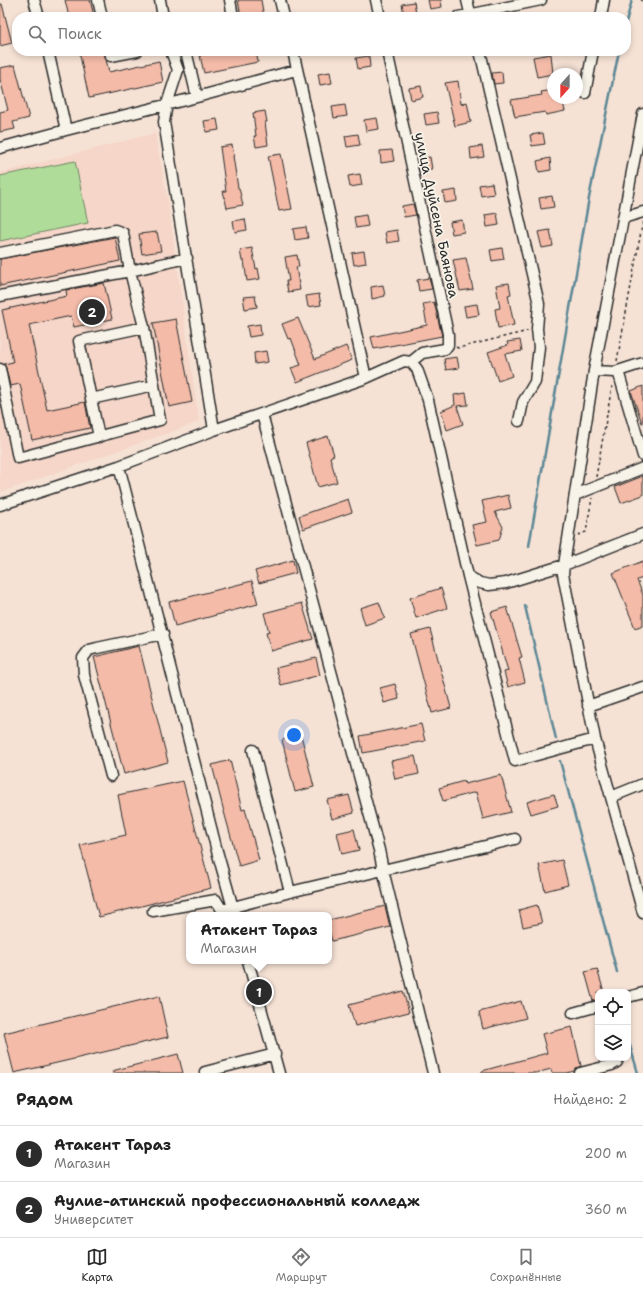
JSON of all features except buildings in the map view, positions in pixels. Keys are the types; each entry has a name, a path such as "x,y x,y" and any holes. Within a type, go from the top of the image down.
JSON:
{"street":[{"path":"34,0 38,12"},
{"path":"98,0 101,12"},
{"path":"160,0 162,12"},
{"path":"230,0 232,12"},
{"path":"280,0 283,12"},
{"path":"376,0 379,12"},
{"path":"467,0 470,12"},
{"path":"488,12 541,0"},
{"path":"601,12 604,0"},
{"path":"49,56 66,130"},
{"path":"173,56 178,70 167,104 164,122 214,430"},
{"path":"187,56 197,97"},
{"path":"294,56 366,378"},
{"name":"улица Дуйсена Баянова","path":"388,56 448,334 448,345"},
{"path":"481,56 538,304 537,329 539,347 535,382 522,402 519,421"},
{"path":"585,93 593,56"},
{"path":"0,148 296,70"},
{"path":"643,114 594,371 563,574 595,739 643,913"},
{"path":"623,218 643,212"},
{"path":"0,253 116,230 123,233 130,271 144,327 160,420 18,458 0,369"},
{"path":"0,296 130,271 187,258"},
{"path":"99,436 79,341 144,327"},
{"path":"0,505 120,466 214,430 366,378 404,362 411,362 422,354 445,349 448,345"},
{"path":"411,362 417,369 428,400 468,576 515,761 595,739"},
{"path":"594,371 615,372 643,363"},
{"path":"618,371 643,456"},
{"path":"91,399 154,386"},
{"path":"262,414 379,850 432,1073"},
{"path":"120,466 201,789 234,911"},
{"path":"575,495 643,468"},
{"path":"468,576 480,583 489,585 506,583 564,565 643,534"},
{"path":"111,776 84,675 83,658 90,650 163,634"},
{"path":"588,706 643,687"},
{"path":"252,750 290,892"},
{"path":"611,797 643,784"},
{"path":"153,911 216,900 222,910 234,911 290,892 515,839"},
{"path":"249,964 275,1054 279,1073"},
{"path":"631,996 643,993"},
{"path":"573,1013 595,1007"},
{"path":"205,1073 275,1054"},
{"path":"580,1073 612,1065 617,1061"}],"path":[{"path":"448,345 458,348 537,329"}],"shaded area":[{"path":"155,133 168,202 199,422 2,492 0,484 0,173"}],"green space":[{"path":"75,161 88,223 0,241 0,176"}],"waterway":[{"path":"629,12 632,0"},
{"path":"529,546 589,198 618,56"},
{"path":"525,606 556,739"},
{"path":"560,761 617,972"},
{"path":"631,1049 638,1073"}],"place":[{"name":"Аулие-атинский профессиональный колледж","path":"92,312"},
{"name":"Атакент Тараз","path":"259,992"}]}
